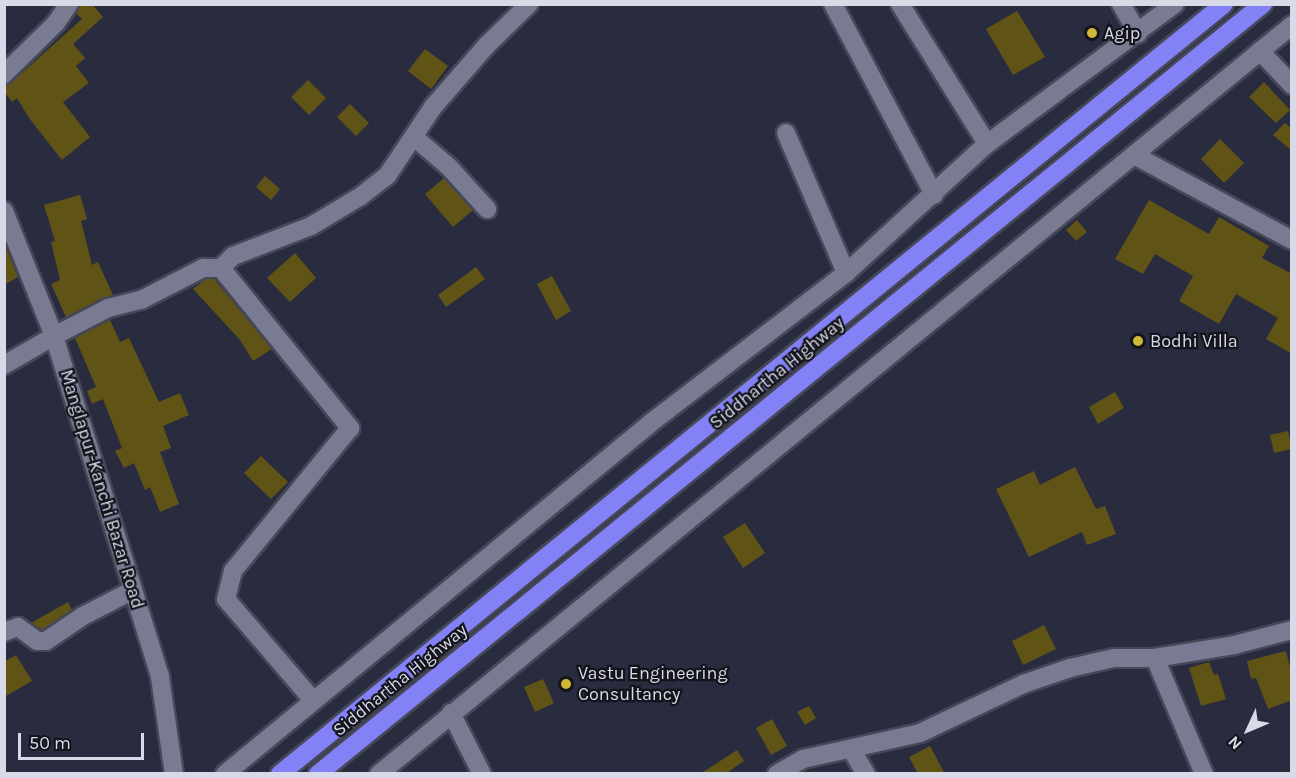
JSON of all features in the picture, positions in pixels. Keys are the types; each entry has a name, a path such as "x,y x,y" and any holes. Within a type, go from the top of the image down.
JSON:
{"highway":[{"name":"Siddhartha Highway","path":"280,774 1224,4"},
{"name":"Siddhartha Highway","path":"318,774 1263,4"}],"street":[{"path":"4,74 49,31 69,4"},
{"path":"4,365 108,308 141,300 202,268 221,268 233,256 311,226 362,196 387,176 433,107 486,46 530,4"},
{"path":"833,4 934,195"},
{"path":"900,4 987,144"},
{"path":"1121,4 1138,34"},
{"path":"225,774 312,699 652,422 846,273 934,195 987,144 1138,34 1175,4"},
{"path":"379,774 1292,25"},
{"path":"1260,51 1292,85"},
{"path":"786,133 846,273"},
{"path":"414,137 449,167 487,208"},
{"path":"1134,155 1292,240"},
{"name":"Manglapur-Kanchi Bazar Road","path":"4,212 54,336 160,677 174,774"},
{"path":"221,268 350,428 233,571 226,599 312,699"},
{"path":"4,632 18,627 37,641 46,641 83,616 133,590"},
{"path":"777,774 803,759 920,733 1023,684 1070,668 1114,658 1155,658 1234,645 1292,630"},
{"path":"1155,658 1204,774"},
{"path":"451,713 482,774"},
{"path":"851,749 866,774"}],"building":[{"path":"80,4 92,4 103,17 73,44 85,58 76,66 89,83 63,102 90,137 62,160 29,118 17,98 12,102 4,91 4,85 12,82 82,19 76,13"},
{"path":"1017,11 1045,57 1013,75 986,29"},
{"path":"425,49 448,66 431,89 408,71"},
{"path":"308,80 326,98 309,115 291,97"},
{"path":"1264,82 1290,110 1276,123 1249,97"},
{"path":"350,104 369,123 356,136 337,117"},
{"path":"1285,123 1292,129 1292,151 1273,135"},
{"path":"1220,139 1244,163 1224,183 1201,159"},
{"path":"265,176 280,189 271,200 256,187"},
{"path":"444,178 473,210 453,227 425,194"},
{"path":"80,195 87,219 81,221 92,265 98,262 113,295 66,317 51,284 60,280 51,242 55,241 44,205"},
{"path":"1149,200 1209,234 1219,217 1269,246 1262,258 1292,274 1292,354 1266,339 1278,318 1236,294 1219,324 1179,301 1193,276 1155,254 1143,274 1115,259"},
{"path":"1077,220 1087,232 1076,241 1066,230"},
{"path":"4,243 18,277 4,285"},
{"path":"295,253 316,278 290,302 267,278"},
{"path":"476,267 485,279 446,307 438,295"},
{"path":"552,276 571,311 556,320 537,284"},
{"path":"206,279 214,279 272,349 253,361 240,340 193,289"},
{"path":"110,320 120,342 129,338 159,402 180,393 189,415 163,426 171,448 160,452 179,504 160,512 150,487 145,490 134,463 124,468 115,451 122,448 103,399 92,404 87,391 96,387 75,338"},
{"path":"1115,392 1124,408 1098,424 1089,407"},
{"path":"1288,431 1292,449 1274,453 1270,435"},
{"path":"261,456 288,482 271,499 244,473"},
{"path":"1075,467 1096,509 1105,506 1116,534 1087,545 1082,532 1029,557 996,489 1034,471 1040,485"},
{"path":"745,523 765,553 743,568 723,537"},
{"path":"68,602 72,610 43,630 31,623"},
{"path":"1044,625 1056,649 1023,665 1012,641"},
{"path":"1286,651 1292,675 1292,700 1268,709 1256,678 1251,679 1247,661"},
{"path":"16,655 32,681 4,697 4,662"},
{"path":"1209,662 1214,675 1218,674 1226,699 1201,706 1189,668"},
{"path":"543,679 554,703 535,712 524,687"},
{"path":"809,706 816,718 805,725 797,712"},
{"path":"772,719 787,746 771,755 756,728"},
{"path":"930,746 945,774 918,774 909,757"},
{"path":"737,750 744,761 725,774 700,774"}],"place":[{"name":"Agip","path":"1092,33"},
{"name":"Bodhi Villa","path":"1138,341"},
{"name":"Vastu Engineering Consultancy","path":"566,684"}]}
